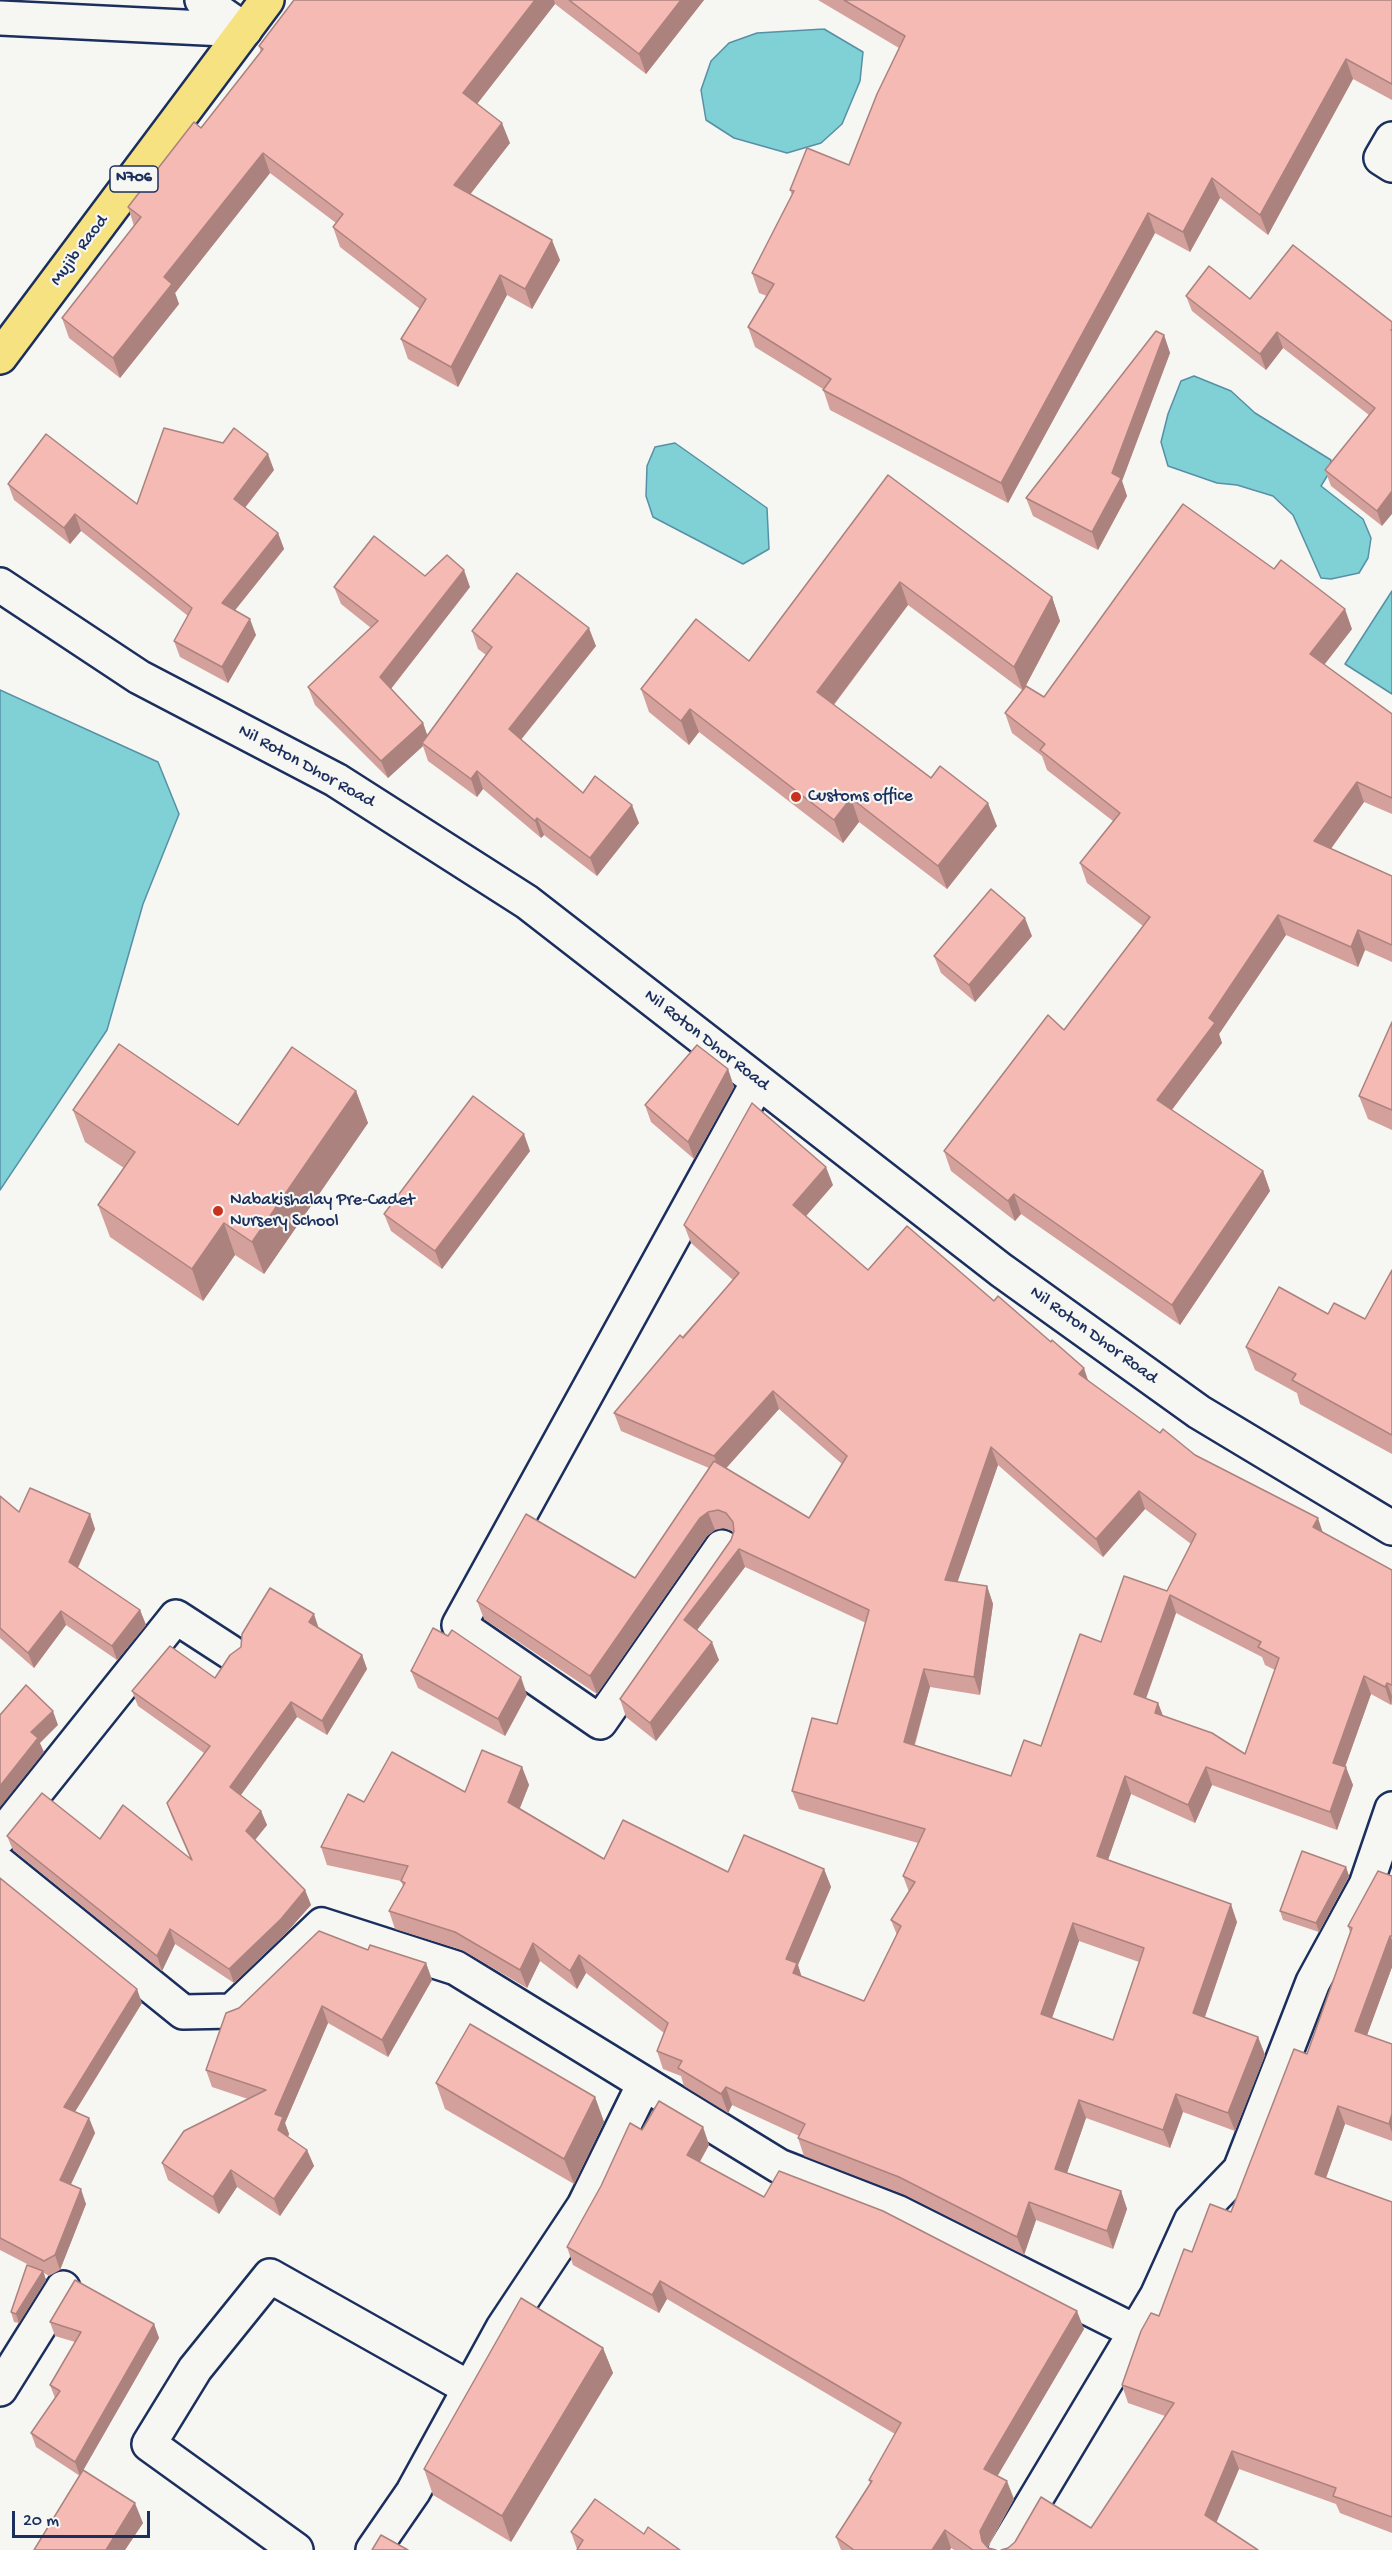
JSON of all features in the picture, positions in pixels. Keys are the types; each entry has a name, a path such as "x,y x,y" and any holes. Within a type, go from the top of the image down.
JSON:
{"highway":[{"name":"Mujib Raod","path":"0,357 267,0"}],"street":[{"path":"202,0 244,30"},
{"path":"0,18 244,30"},
{"path":"1392,139 1380,158 1392,165"},
{"name":"Nil Roton Dhor Road","path":"0,585 139,677 336,780 527,902 1001,1270 1199,1412 1392,1528"},
{"path":"722,1547 600,1722 459,1625 758,1082"},
{"path":"0,1838 176,1617 230,1652"},
{"path":"1005,2550 1157,2296 1191,2221 1240,2170 1313,1982 1366,1885 1392,1809"},
{"path":"0,1864 183,2012 232,2011 322,1925 456,1968 779,2166 897,2212 1136,2332"},
{"path":"373,2550 413,2492 502,2328 584,2206 645,2084"},
{"path":"296,2550 149,2444 195,2368 270,2276 469,2388"},
{"path":"0,2389 63,2288"}],"water":[{"path":"824,29 863,52 860,81 842,124 821,143 787,153 734,138 706,120 701,90 711,61 729,43 757,33"},
{"path":"1194,376 1231,391 1255,413 1331,460 1329,473 1321,486 1363,519 1371,538 1368,558 1359,573 1331,579 1321,578 1293,515 1273,496 1237,485 1217,483 1168,466 1161,442 1168,414 1181,381"},
{"path":"675,443 767,508 769,549 743,564 653,517 646,496 647,466 655,447"},
{"path":"1392,591 1392,694 1345,664"},
{"path":"0,690 158,762 179,814 143,904 107,1030 0,1190"}],"building":[{"path":"294,0 535,0 463,93 502,123 454,185 552,240 525,289 500,275 451,367 401,339 426,299 333,227 343,214 263,153 164,277 172,284 113,358 62,318 141,217 128,207 194,122 201,128 263,49 259,46"},
{"path":"569,0 681,0 639,54"},
{"path":"844,0 1392,0 1392,84 1346,59 1260,215 1212,178 1183,232 1148,213 1001,483 823,390 831,379 748,327 774,284 752,273 794,191 790,190 807,148 849,165 877,94 905,36"},
{"path":"1293,245 1392,322 1392,491 1377,511 1325,470 1375,408 1277,332 1260,354 1186,296 1209,266 1250,299"},
{"path":"1156,331 1164,335 1112,473 1121,478 1092,532 1026,498"},
{"path":"164,428 223,443 234,428 268,454 234,499 278,533 222,603 250,619 222,667 174,641 192,608 75,514 64,528 8,484 46,434 137,504"},
{"path":"888,475 1052,597 1014,667 900,582 817,692 931,778 940,766 988,803 938,866 851,798 834,820 690,709 681,721 641,689 696,619 749,661"},
{"path":"1183,504 1274,569 1281,560 1345,609 1310,654 1392,714 1392,798 1357,782 1314,841 1392,876 1392,945 1358,930 1351,947 1278,915 1209,1018 1215,1023 1157,1100 1263,1171 1172,1305 1014,1194 1008,1201 944,1151 1048,1015 1064,1030 1150,917 1080,863 1120,813 1040,750 1045,744 1005,713 1026,686 1044,697"},
{"path":"374,536 425,576 447,555 464,570 380,677 423,723 381,761 308,687 378,621 334,587"},
{"path":"517,573 589,628 509,729 583,793 595,776 632,805 590,858 537,818 535,821 477,771 471,779 422,743 492,647 472,631"},
{"path":"991,889 1025,918 969,985 934,956"},
{"path":"1392,1022 1392,1110 1359,1096"},
{"name":"Nabakishalay Pre-Cadet Nursery School","path":"119,1044 238,1125 292,1047 356,1091 252,1242 224,1223 192,1269 98,1205 135,1152 73,1110"},
{"path":"697,1045 728,1069 688,1142 645,1105"},
{"path":"473,1096 524,1134 435,1251 384,1214"},
{"path":"752,1103 826,1167 793,1205 868,1270 907,1226 994,1301 998,1296 1051,1342 1052,1340 1084,1368 1079,1374 1160,1433 1163,1429 1195,1455 1318,1518 1313,1527 1392,1570 1392,1685 1387,1683 1385,1687 1364,1676 1333,1763 1346,1767 1330,1812 1206,1767 1188,1805 1125,1776 1097,1856 1231,1904 1193,2013 1258,2037 1228,2113 1176,2094 1163,2130 1079,2100 1055,2169 1121,2191 1107,2231 1029,2202 1017,2237 899,2177 798,2138 805,2124 726,2087 721,2094 678,2068 682,2061 657,2051 668,2023 579,1955 570,1971 533,1943 520,1970 455,1932 389,1911 405,1883 401,1881 408,1866 321,1847 348,1794 364,1802 392,1752 465,1792 482,1750 522,1767 508,1802 604,1859 623,1820 728,1872 744,1835 824,1869 786,1959 797,1963 793,1973 864,2001 901,1926 891,1920 915,1882 903,1876 925,1829 792,1791 812,1718 837,1724 869,1610 739,1549 684,1620 712,1642 650,1723 620,1699 731,1540 734,1531 733,1522 726,1513 718,1510 708,1512 700,1518 590,1676 477,1601 526,1514 635,1578 714,1461 809,1518 847,1456 773,1391 714,1456 614,1413 680,1335 683,1338 739,1273 684,1225","holes":["991,1447 1096,1539 1139,1491 1196,1534 1167,1591 1124,1576 1101,1642 1080,1634 1041,1746 1024,1740 1011,1776 904,1742 924,1669 974,1677 987,1586 945,1580","1170,1595 1261,1642 1258,1647 1279,1658 1245,1754 1212,1733 1155,1713 1158,1703 1134,1694","1073,1923 1144,1948 1113,2040 1041,2014"]},
{"path":"1392,1270 1392,1435 1292,1380 1296,1374 1246,1347 1279,1287 1328,1314 1334,1303 1365,1319"},
{"path":"30,1488 90,1514 69,1562 140,1610 112,1646 61,1611 28,1653 0,1628 0,1496 19,1512"},
{"path":"270,1588 314,1614 309,1622 362,1655 322,1721 291,1702 230,1787 261,1811 246,1831 305,1890 281,1919 229,1969 170,1929 157,1956 7,1836 42,1793 100,1839 123,1805 192,1860 167,1803 210,1746 132,1691 170,1646 215,1678 230,1655 241,1647 242,1634"},
{"path":"433,1628 448,1636 452,1630 521,1677 498,1719 411,1671"},
{"path":"26,1685 53,1711 31,1732 38,1738 0,1786 0,1715"},
{"path":"1302,1851 1346,1867 1316,1923 1280,1911"},
{"path":"1378,1871 1392,1876 1392,1936 1390,1936 1355,2031 1392,2044 1392,2114 1389,2124 1338,2106 1315,2174 1392,2202 1392,2517 1333,2496 1336,2488 1232,2451 1205,2515 1258,2550 1001,2550 1015,2542 1041,2497 1091,2528 1174,2403 1122,2385 1141,2331 1151,2313 1159,2316 1184,2249 1192,2252 1210,2204 1231,2212 1294,2049 1307,2054 1352,1928 1348,1926"},
{"path":"0,1878 137,1989 64,2107 89,2118 60,2180 81,2189 55,2255 44,2261 0,2238"},
{"path":"319,1931 368,1950 370,1945 426,1963 382,2040 322,2006 275,2114 283,2117 278,2130 307,2150 274,2199 231,2170 213,2197 162,2163 184,2131 266,2090 206,2070 226,2013 239,2008"},
{"path":"470,2024 595,2097 564,2159 436,2083"},
{"path":"659,2101 703,2127 687,2155 764,2197 779,2171 883,2211 1077,2311 984,2469 1007,2481 980,2531 982,2541 988,2548 996,2550 973,2550 945,2530 932,2550 854,2550 836,2537 872,2481 869,2480 901,2423 660,2281 652,2295 567,2247 601,2186 630,2123 642,2130"},
{"path":"27,2265 43,2271 16,2314 11,2312"},
{"path":"75,2280 154,2324 75,2462 31,2433 60,2391 50,2385 81,2332 50,2322"},
{"path":"521,2298 603,2348 502,2516 424,2469"},
{"path":"83,2470 135,2503 106,2550 34,2550"},
{"path":"595,2499 644,2534 648,2527 680,2550 577,2550 583,2540 571,2532"},
{"path":"381,2535 408,2550 372,2550"}],"place":[{"name":"Customs office","path":"796,797"},
{"name":"Nabakishalay Pre-Cadet Nursery School","path":"218,1211"}]}
